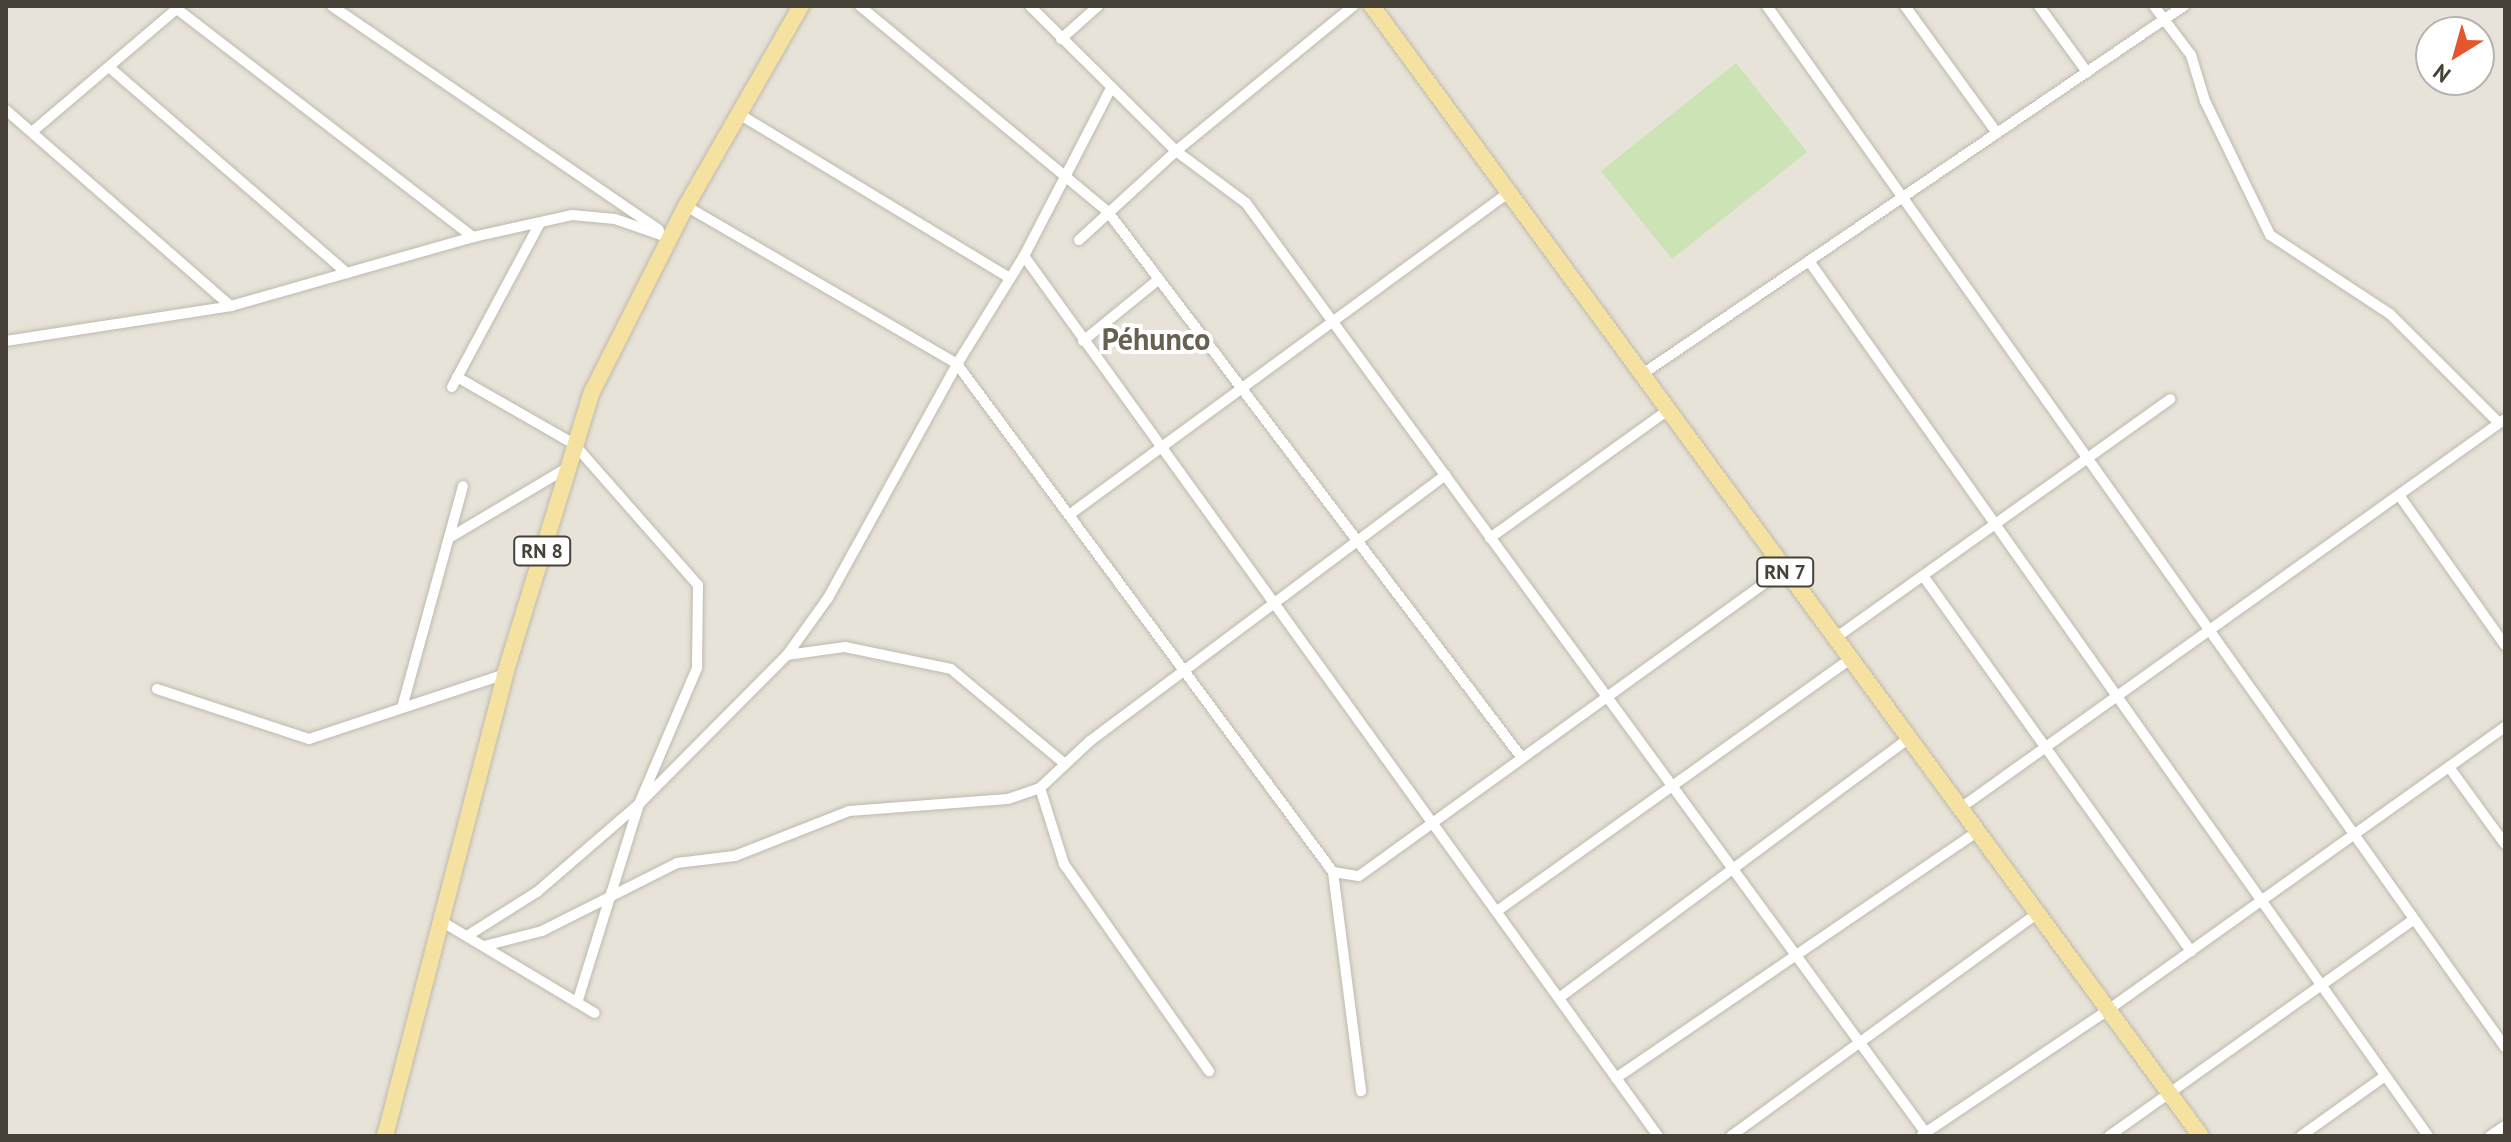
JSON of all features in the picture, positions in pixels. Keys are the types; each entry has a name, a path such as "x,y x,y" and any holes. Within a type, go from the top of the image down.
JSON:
{"main road":[{"name":"RN 8","path":"385,1136 505,674 565,469 592,392 686,206 801,6"},
{"name":"RN 7","path":"1372,6 2201,1136"}],"street":[{"path":"332,6 670,238"},
{"path":"860,6 1108,212 1522,758"},
{"path":"1030,6 1110,90 1176,151 1246,203 1798,954 1925,1135 2108,1010 2505,727"},
{"path":"1061,39 1098,6"},
{"path":"1079,240 1176,151 1353,6"},
{"path":"1767,6 1906,195 2505,1047"},
{"path":"1905,6 1997,133"},
{"path":"2039,6 2087,72"},
{"path":"1959,809 2502,421 2390,314 2270,235 2205,101 2191,55 2154,6"},
{"path":"1641,375 2184,6"},
{"path":"32,132 178,8 473,237"},
{"path":"109,67 347,273"},
{"path":"467,936 537,892 639,804 787,655 828,598 957,364 1024,256 1061,176 1110,90"},
{"path":"6,110 231,306"},
{"path":"739,114 1010,278"},
{"path":"1069,515 1331,319 1508,193"},
{"path":"686,206 957,364 1333,872 1361,1091"},
{"path":"6,341 115,328 231,306 473,237 572,215 615,219 670,238"},
{"path":"540,223 454,382 574,444 698,585 697,668 639,804 577,1003"},
{"path":"1024,256 1658,1136"},
{"path":"1809,261 2428,1136"},
{"path":"1083,341 1159,279"},
{"path":"1834,639 2170,399"},
{"path":"1490,538 1667,411"},
{"path":"449,538 565,469"},
{"path":"484,946 542,931 677,863 735,856 849,811 1008,799 1040,788 1065,764 1184,670 1445,475"},
{"path":"403,704 463,486"},
{"path":"2399,495 2505,645"},
{"path":"1333,872 1359,876 1783,570"},
{"path":"1924,577 2191,951"},
{"path":"787,655 845,647 951,669 1065,764"},
{"path":"1497,911 1849,660"},
{"path":"157,689 309,739 403,704 505,674"},
{"path":"1559,998 1908,739"},
{"path":"2449,767 2505,844"},
{"path":"1040,788 1064,864 1209,1071"},
{"path":"1616,1078 1976,832"},
{"path":"1731,1136 2037,914"},
{"path":"2109,1136 2414,919"},
{"path":"441,921 595,1013"},
{"path":"2301,1136 2385,1076"},
{"path":"2490,1136 2505,1126"}],"shaded area":[{"path":"6,6 2505,6 2505,1136 6,1136"}],"green space":[{"path":"1736,63 1807,152 1672,259 1601,171"}],"district":[{"name":"Péhunco","path":"1156,339"}]}
